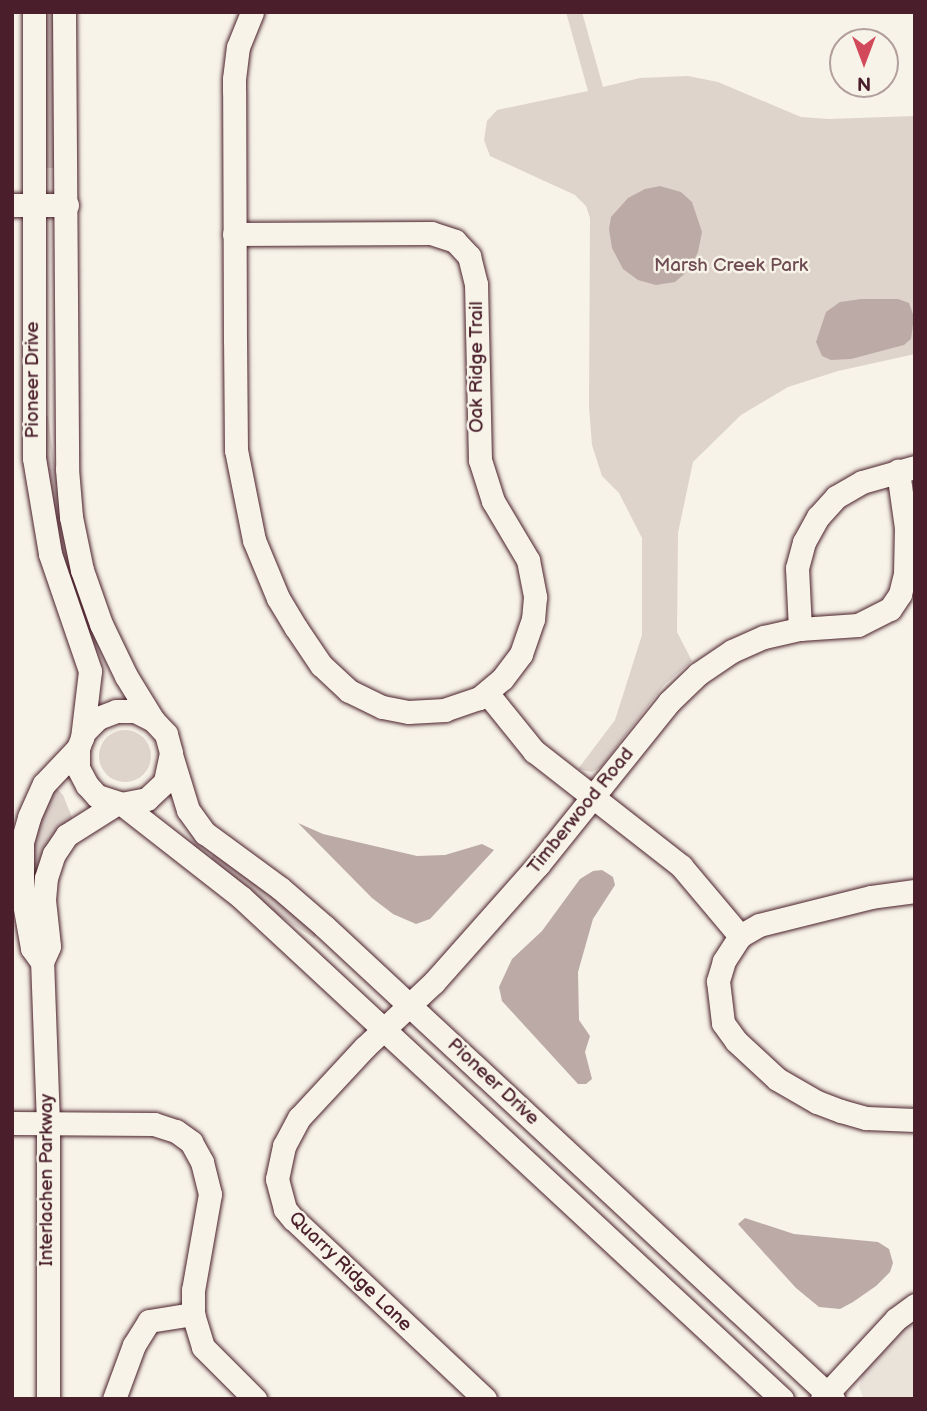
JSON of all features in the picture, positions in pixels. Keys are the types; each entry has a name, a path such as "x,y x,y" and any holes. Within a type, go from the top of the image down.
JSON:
{"street":[{"name":"Pioneer Drive","path":"34,12 23,205 34,458 50,554 89,667 90,688 80,743"},
{"name":"Pioneer Drive","path":"64,12 67,452 73,527 82,570 98,617 120,665 152,720"},
{"name":"Oak Ridge Trail","path":"234,234 431,233 455,241 469,256 477,284 480,460 493,501 525,554 535,592 533,619 521,654 487,693 452,708 427,713 399,711 373,704 349,691 330,674 287,614 254,540 238,466 234,234 234,79 239,47 252,12"},
{"path":"23,205 67,205"},
{"name":"Timberwood Road","path":"384,1029 409,1006 499,909 594,797 669,702 698,674 732,651 764,637 800,629 858,625 890,609 900,594 905,574 906,469 862,482 836,498 818,517 804,542 797,568 800,629"},
{"path":"487,693 525,742 681,866 740,936"},
{"path":"135,711 152,720 166,734 172,758 168,776 157,792 141,801 119,804 97,796 84,781 78,768 80,743 93,722 109,713 135,711"},
{"name":"Interlachen Parkway","path":"42,962 32,948 22,892 22,842 29,817 44,784 80,743"},
{"name":"Pioneer Drive","path":"172,758 188,810 205,834 291,897 827,1397"},
{"name":"Pioneer Drive","path":"119,804 229,886 782,1399"},
{"name":"Interlachen Parkway","path":"48,1399 48,1123 42,962 49,946 44,909 46,878 54,854 73,830 119,804"},
{"path":"915,891 775,919 740,936 724,961 718,981 723,1023 736,1041 777,1079 817,1102 866,1118 915,1120"},
{"name":"Quarry Ridge Lane","path":"384,1029 299,1118 278,1161 280,1195 285,1209 303,1231 485,1399"},
{"path":"12,1123 155,1124 176,1131 191,1142 202,1161 210,1194 193,1290 193,1314 203,1347 255,1399"},
{"path":"827,1397 896,1319 915,1305"},
{"path":"114,1399 134,1345 149,1321 193,1314"}],"shaded area":[{"path":"660,186 681,192 692,202 702,232 698,252 689,270 675,282 656,285 638,280 623,269 612,248 609,229 611,217 628,198 645,189"},
{"path":"898,299 909,303 914,317 911,339 904,345 851,359 831,360 822,356 816,342 826,312 840,302"},
{"path":"298,823 323,834 417,856 445,855 482,844 494,850 430,919 416,924 393,914 372,898"},
{"path":"602,870 613,877 615,885 593,919 578,972 579,1020 590,1036 585,1052 592,1079 586,1084 578,1084 502,1001 499,987 512,959 542,931 580,879 593,871"},
{"path":"745,1218 794,1234 878,1242 889,1249 893,1263 890,1272 876,1286 840,1309 819,1307 796,1288 738,1224"},
{"path":"915,1318 915,1399 864,1399 859,1387 863,1372"}],"green space":[{"path":"43,12 54,12 54,168 43,168"},
{"name":"Marsh Creek Park","path":"566,12 582,12 603,87 640,78 688,76 718,82 801,117 829,119 915,116 915,354 838,371 788,387 741,415 693,462 678,533 677,632 692,661 664,685 601,767 592,772 578,769 615,720 642,635 642,538 619,493 602,476 592,445 589,407 590,218 586,206 575,195 490,156 484,140 487,121 497,110 588,91"},
{"path":"43,416 48,416 60,506 78,593 73,595 48,494"},
{"path":"125,730 135,732 143,738 149,746 149,766 143,774 135,780 125,782 115,780 107,774 101,766 99,756 101,746 107,738 115,732"},
{"path":"52,784 63,795 73,820 38,903 28,886 28,848"},
{"path":"214,853 258,884 318,934 314,938 275,913 211,858"}]}
